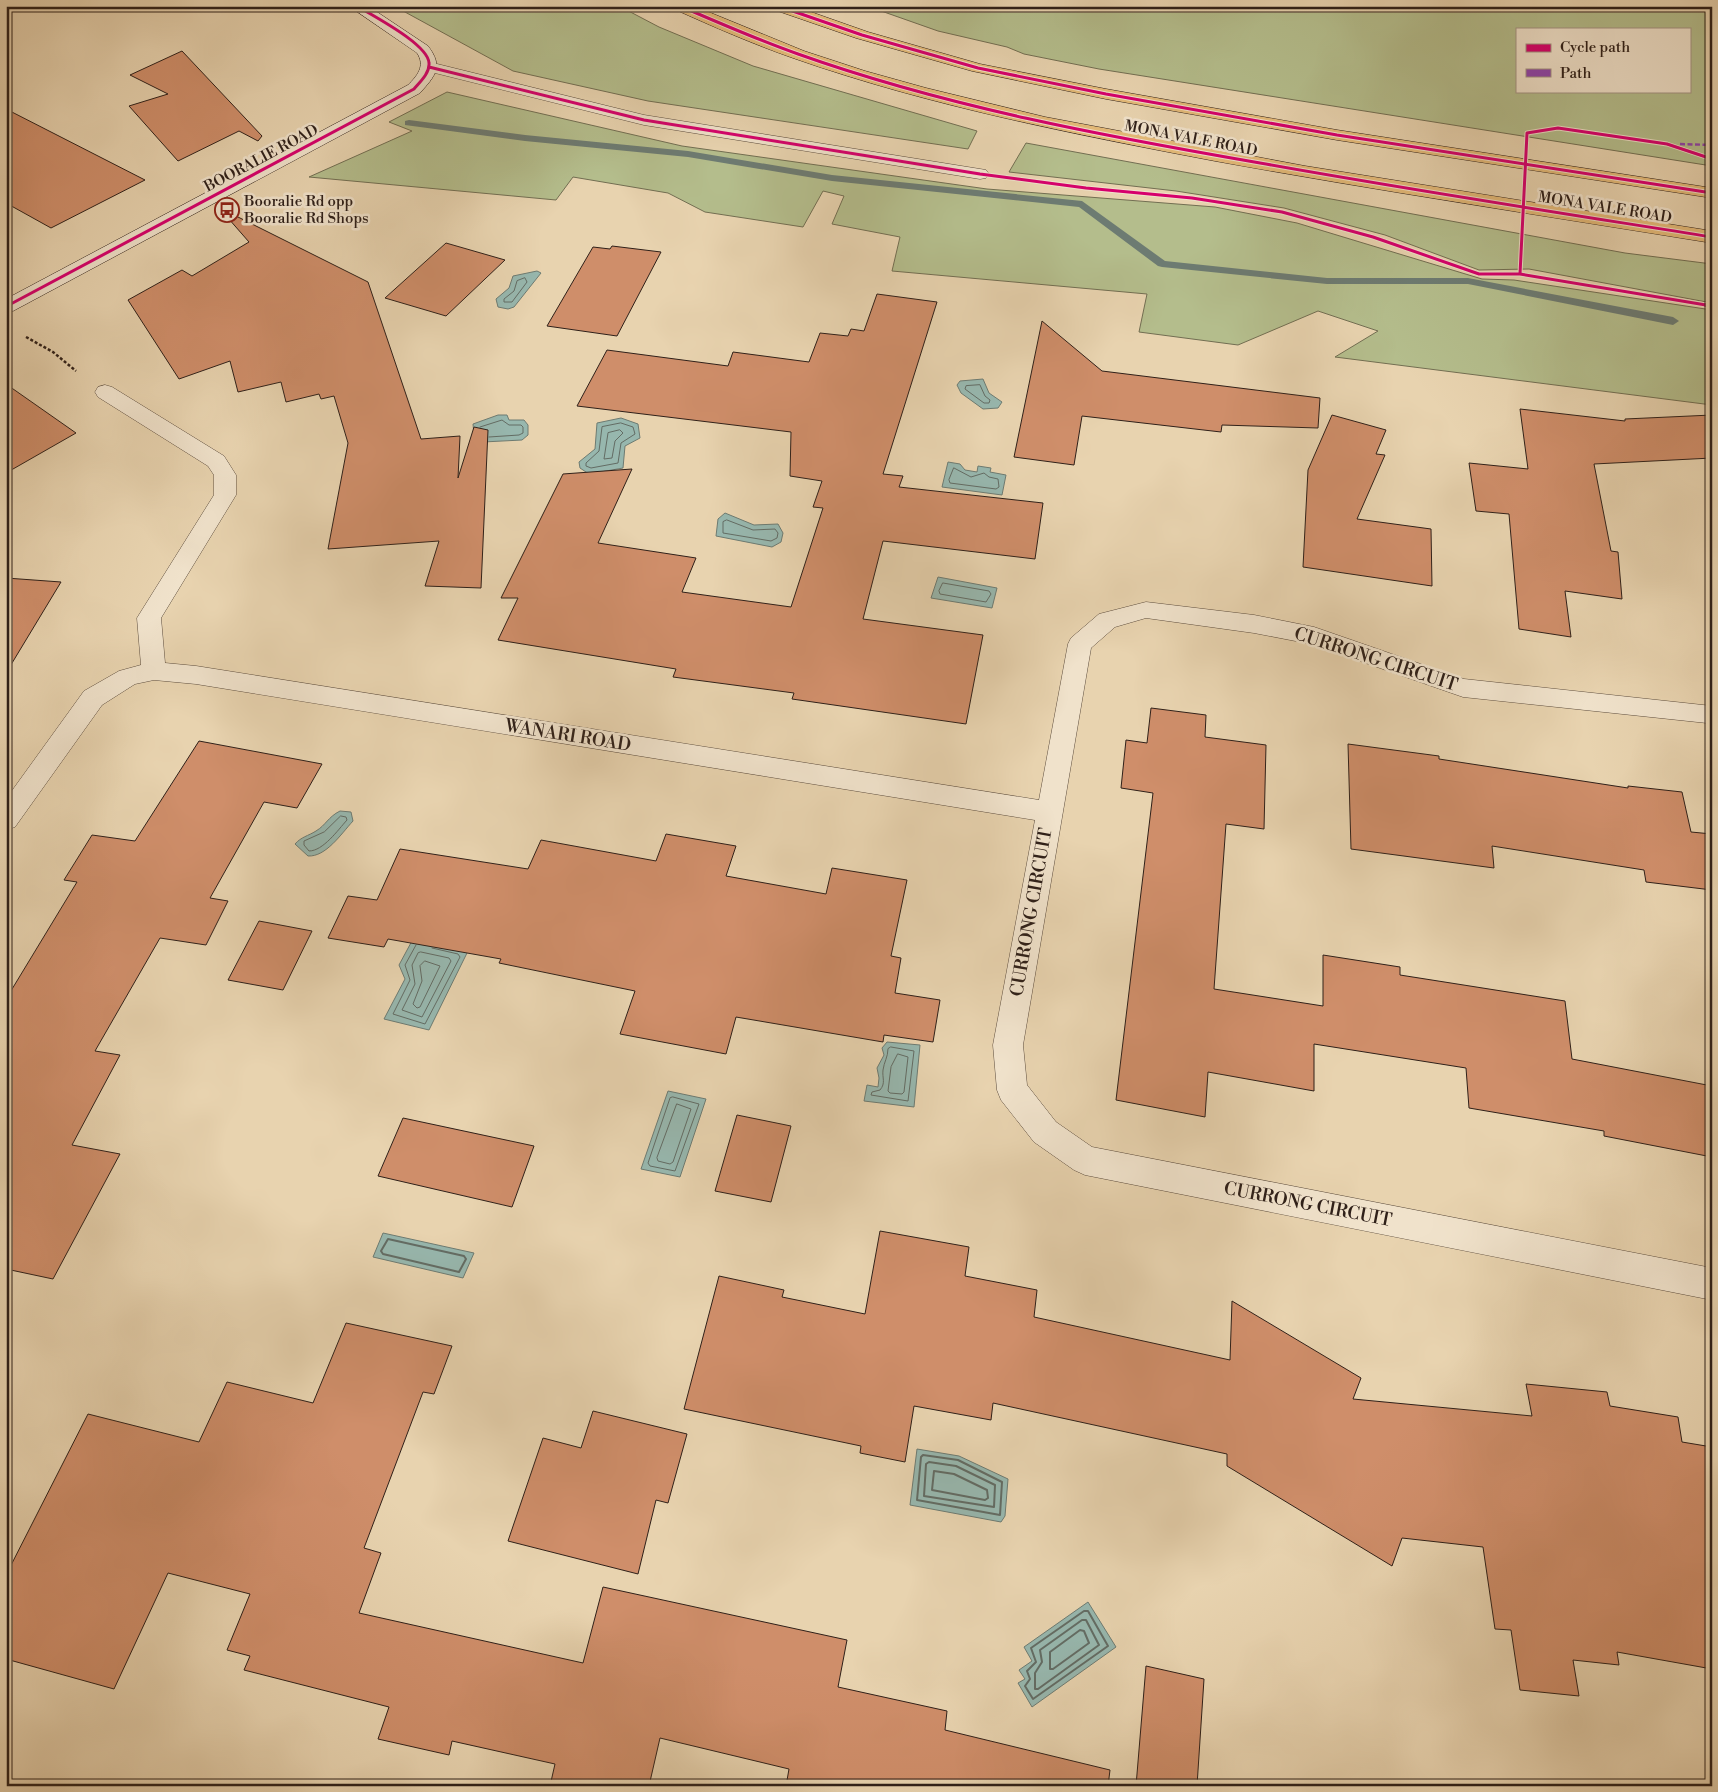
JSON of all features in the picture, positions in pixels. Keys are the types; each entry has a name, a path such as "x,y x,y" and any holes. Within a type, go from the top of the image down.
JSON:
{"highway":[{"name":"MONA VALE ROAD","path":"680,6 765,42 902,88 1062,126 1246,162 1712,237"},
{"name":"MONA VALE ROAD","path":"778,6 862,36 969,65 1106,94 1338,135 1712,194"}],"street":[{"path":"357,6 418,44 427,53 429,68 644,120 980,174"},
{"name":"BOORALIE ROAD","path":"6,307 414,89 426,78 429,68"},
{"path":"105,392 216,461 225,475 225,494 202,536 149,618 154,671"},
{"name":"CURRONG CIRCUIT","path":"1707,714 1464,688 1314,636 1254,624 1146,610 1107,620 1080,644 1008,1044 1012,1090 1045,1132 1085,1160 1712,1284"},
{"name":"WANARI ROAD","path":"6,820 92,698 128,677 154,671 196,675 1049,812"}],"path":[{"path":"25,336 53,352 84,378 105,392"}],"green space":[{"path":"394,6 619,6 659,27 753,66 977,131 968,149 648,101 513,71"},
{"path":"867,6 1712,6 1712,166 1099,69 1024,54 1007,47 938,31"},
{"path":"447,92 682,146 987,189 1215,207 1297,223 1482,279 1514,280 1712,310 1712,405 1335,357 1378,331 1318,311 1238,345 1139,332 1147,294 892,271 900,237 832,224 844,196 823,191 803,227 705,212 668,193 573,177 556,200 309,177 412,131 389,122"},
{"path":"1026,143 1625,253 1712,264 1712,303 1529,269 1479,270 1385,235 1284,208 1176,191 1009,172"}],"water":[{"path":"537,271 541,273 514,307 508,309 498,307 496,299 509,288 513,276"},
{"path":"983,379 989,393 1002,402 998,408 983,409 961,393 957,385 960,381"},
{"path":"498,415 507,415 509,420 524,420 528,425 528,435 522,440 483,442 474,435 473,424"},
{"path":"621,418 638,424 640,438 625,446 623,468 589,474 580,468 579,462 595,449 597,423"},
{"path":"948,462 960,464 965,470 977,472 978,466 991,468 990,472 1006,475 1002,495 942,487"},
{"path":"725,513 754,525 778,524 783,533 781,542 772,547 716,536 718,519"},
{"path":"938,577 997,588 992,608 931,598"},
{"path":"340,811 351,812 353,821 327,849 321,853 308,856 295,844 319,829"},
{"path":"413,939 468,951 429,1030 384,1019 405,979 399,965"},
{"path":"887,1042 920,1045 914,1107 864,1101 867,1085 878,1087 877,1068 884,1055 882,1048"},
{"path":"668,1091 706,1099 680,1177 641,1169"},
{"path":"383,1233 474,1253 463,1278 373,1257"},
{"path":"917,1449 959,1456 1008,1479 1005,1516 1001,1522 910,1505"},
{"path":"1088,1602 1116,1647 1032,1707 1018,1683 1025,1679 1019,1670 1032,1661 1024,1647"}],"building":[{"path":"182,51 262,136 258,141 239,131 178,161 129,106 168,94 130,75"},
{"path":"6,109 145,180 51,228 6,203"},
{"path":"222,209 368,282 421,439 460,436 458,478 474,427 488,430 481,588 425,586 439,541 328,549 348,443 334,396 321,399 319,394 286,402 281,382 238,392 230,361 179,379 128,300 182,270 192,276 249,242"},
{"path":"446,243 505,260 446,316 385,298"},
{"path":"612,246 661,252 617,336 547,326 593,247 610,249"},
{"path":"877,294 937,302 883,474 903,476 899,487 1043,503 1035,559 883,541 863,619 983,635 966,724 792,699 794,693 673,677 676,669 498,640 518,598 501,598 563,474 632,469 598,543 696,558 682,592 791,607 823,508 813,507 822,481 790,476 791,432 577,406 607,350 728,366 733,352 809,362 820,333 848,336 851,329 864,331"},
{"path":"1042,321 1102,371 1320,398 1318,428 1222,425 1221,432 1082,416 1074,465 1014,457"},
{"path":"6,384 76,433 6,473"},
{"path":"1520,409 1625,421 1625,419 1712,415 1712,458 1594,464 1611,551 1618,552 1622,599 1565,591 1571,637 1519,629 1509,514 1476,511 1469,463 1528,469"},
{"path":"1332,415 1386,430 1376,454 1385,455 1357,519 1431,529 1432,586 1303,567 1308,470"},
{"path":"6,578 61,582 6,673"},
{"path":"1151,708 1206,715 1205,737 1266,745 1264,829 1226,824 1214,989 1323,1006 1323,955 1400,967 1400,975 1565,1001 1572,1059 1712,1086 1712,1157 1604,1136 1604,1131 1469,1108 1466,1068 1314,1044 1314,1091 1208,1072 1205,1117 1116,1100 1153,793 1121,788 1126,740 1147,743"},
{"path":"199,741 322,764 297,808 264,802 210,898 228,901 206,945 160,938 95,1051 120,1055 72,1145 120,1154 53,1279 6,1269 6,999 77,882 64,880 92,835 135,841"},
{"path":"1348,744 1439,756 1439,759 1628,788 1628,786 1682,792 1691,832 1712,834 1712,890 1646,882 1644,870 1492,846 1494,868 1351,849"},
{"path":"666,834 736,846 726,876 826,894 832,868 907,880 891,956 901,958 895,993 940,1000 933,1042 884,1035 883,1042 736,1017 726,1054 620,1034 635,991 499,963 501,959 388,939 384,947 328,938 348,896 377,900 400,849 528,869 541,840 656,861"},
{"path":"259,921 312,931 283,990 228,980"},
{"path":"737,1115 791,1126 771,1202 715,1191"},
{"path":"403,1118 534,1146 512,1207 378,1176"},
{"path":"880,1231 969,1247 965,1276 1037,1290 1034,1317 1230,1360 1232,1301 1361,1378 1353,1399 1532,1416 1526,1384 1607,1392 1610,1406 1678,1417 1682,1442 1712,1447 1712,1669 1617,1652 1619,1665 1573,1660 1579,1696 1520,1690 1511,1630 1495,1629 1483,1547 1402,1538 1392,1566 1227,1466 1227,1454 993,1403 991,1420 914,1406 905,1462 860,1453 861,1446 684,1409 719,1276 784,1290 782,1297 865,1314"},
{"path":"346,1323 452,1346 434,1394 423,1392 364,1548 381,1553 359,1613 583,1663 603,1587 847,1640 838,1687 947,1711 945,1730 1110,1770 1108,1786 786,1786 789,1769 660,1738 649,1786 550,1786 555,1764 452,1741 449,1755 378,1739 389,1707 244,1670 250,1656 227,1650 250,1594 168,1573 114,1689 6,1659 6,1575 88,1414 199,1442 227,1382 313,1403"},
{"path":"593,1411 687,1434 668,1503 656,1500 638,1574 508,1541 543,1438 581,1448"},
{"path":"1146,1666 1204,1679 1197,1786 1136,1786"}],"waterway":[{"path":"409,123 525,138 688,154 832,178 1082,204 1162,264 1327,281 1468,281 1673,321"}],"marked path":[{"path":"1680,144 1712,145"},
{"path":"1707,714 1712,714"}],"cycle path":[{"path":"6,307 414,89 428,70 429,63 423,50 357,6"},
{"path":"680,6 739,32 798,54 920,92 982,108 1107,135 1305,171 1712,237"},
{"path":"778,6 862,35 978,68 1106,94 1337,135 1712,193"},
{"path":"429,67 644,120 980,174 1086,188 1192,198 1282,212 1373,237 1479,274 1520,274 1712,306"},
{"path":"1520,274 1527,133 1558,128 1667,144 1712,159"}],"place":[{"name":"Booralie Rd opp Booralie Rd Shops","path":"227,210"}]}
